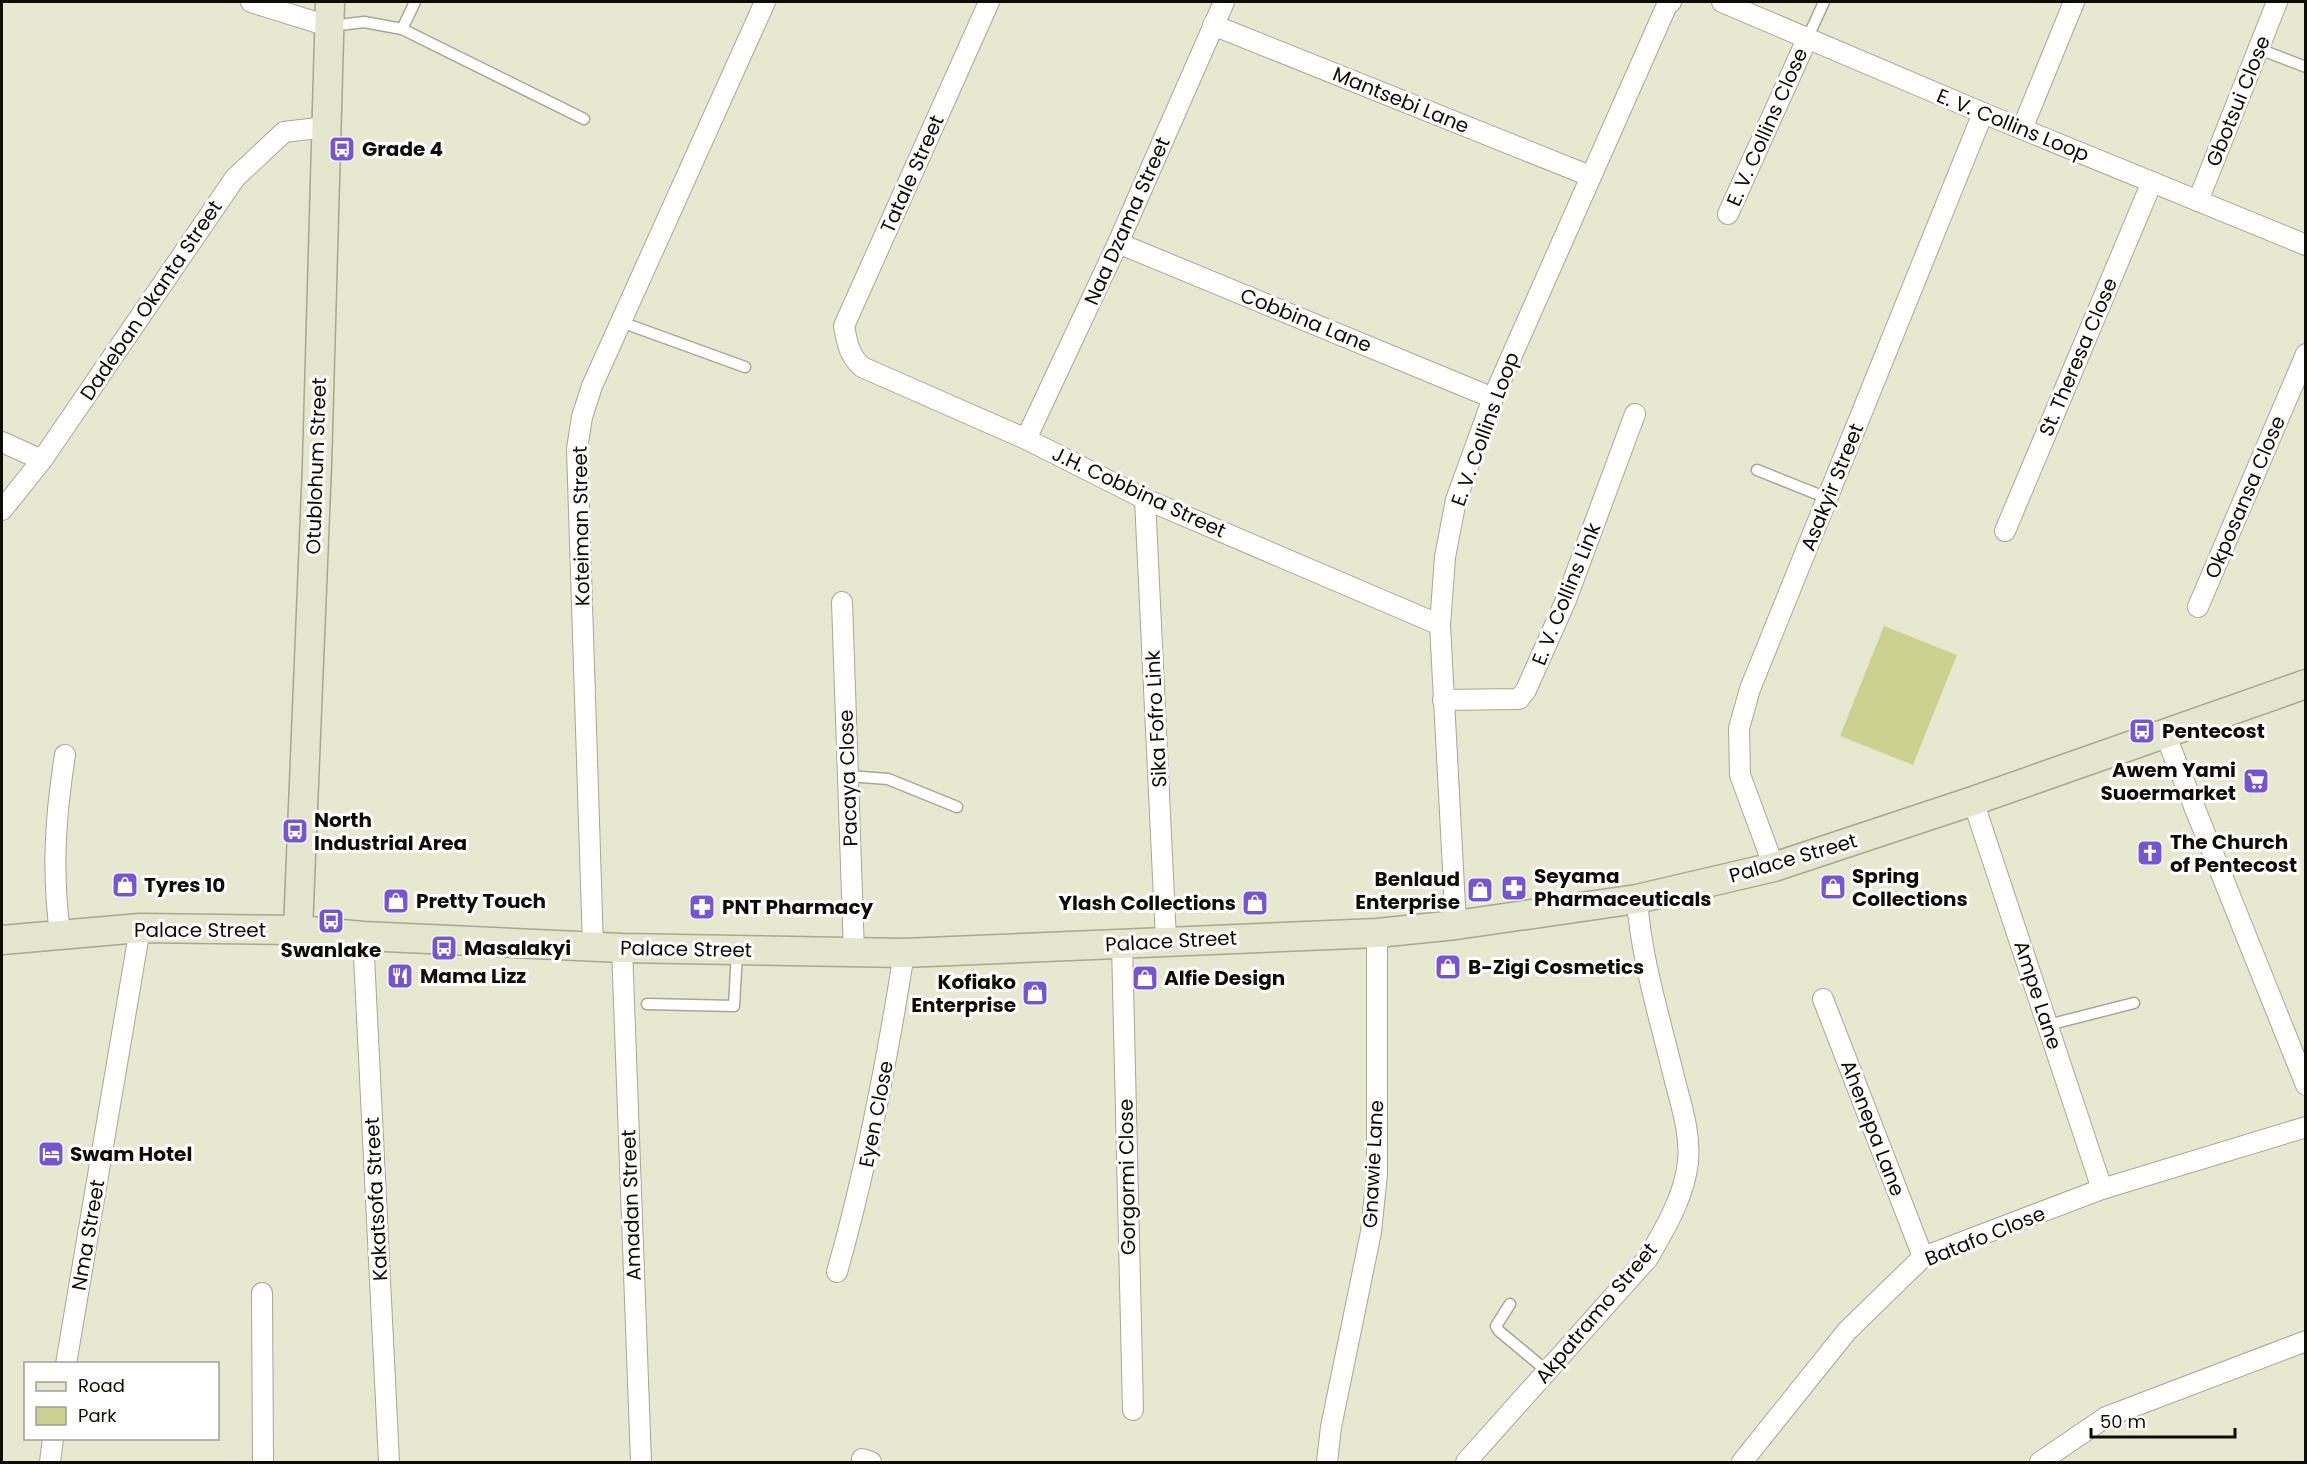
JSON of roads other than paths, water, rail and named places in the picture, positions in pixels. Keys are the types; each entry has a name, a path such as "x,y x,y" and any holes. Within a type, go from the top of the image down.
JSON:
{"street":[{"path":"251,2 329,14"},
{"name":"Koteiman Street","path":"593,946 578,449 582,417 592,386 765,2"},
{"name":"Tatale Street","path":"848,348 844,326 989,2"},
{"name":"Naa Dzama Street","path":"1026,438 1118,243 1224,2"},
{"name":"E. V. Collins Loop","path":"1456,925 1440,625 1445,557 1456,500 1493,398 1590,176 1667,6 1671,2"},
{"name":"E. V. Collins Loop","path":"1722,2 1983,113 2306,245"},
{"path":"2022,129 2074,2"},
{"name":"Gbotsui Close","path":"2198,201 2277,2"},
{"name":"Otublohum Street","path":"298,930 317,465 329,14"},
{"name":"Mantsebi Lane","path":"1213,25 1590,176"},
{"name":"E. V. Collins Close","path":"1728,214 1807,39"},
{"name":"Asakyir Street","path":"1774,867 1740,775 1739,728 1750,689 1983,113"},
{"name":"Dadeban Okanta Street","path":"2,510 42,460 235,178 284,132 326,128"},
{"name":"St. Theresa Close","path":"2005,531 2152,182"},
{"name":"Cobbina Lane","path":"1118,243 1493,398"},
{"name":"J.H. Cobbina Street","path":"848,348 853,358 862,367 1026,438 1145,499 1440,625"},
{"name":"Okposansa Close","path":"2198,607 2306,354"},
{"name":"E. V. Collins Link","path":"1443,700 1490,698 1504,701 1519,699 1527,690 1566,600 1635,414"},
{"path":"2,442 42,460"},
{"name":"Sika Fofro Link","path":"1145,499 1166,940"},
{"name":"Pacaya Close","path":"842,602 854,953"},
{"name":"Palace Street","path":"2,940 140,928 298,930 363,936 622,948 904,953 1166,940 1377,933 1456,925 1637,899 1774,867 1974,801 2306,684"},
{"path":"2165,734 2306,1085"},
{"path":"60,934 54,886 55,826 65,755"},
{"name":"Ampe Lane","path":"1974,801 2102,1189"},
{"name":"Akpatramo Street","path":"1466,1462 1648,1258 1669,1221 1684,1179 1688,1161 1687,1128 1644,957 1637,899"},
{"name":"Nma Street","path":"66,1362 140,928"},
{"name":"Gnawie Lane","path":"1327,1462 1331,1427 1371,1232 1377,1174 1377,933"},
{"name":"Kakatsofa Street","path":"363,936 389,1462"},
{"name":"Gorgormi Close","path":"1122,943 1133,1410"},
{"name":"Amadan Street","path":"622,948 641,1462"},
{"name":"Eyen Close","path":"837,1272 860,1190 889,1047 904,953"},
{"name":"Ahenepa Lane","path":"1823,999 1923,1257"},
{"name":"Batafo Close","path":"1742,1462 1847,1331 1923,1257 2102,1189 2306,1127"},
{"path":"262,1293 263,1462"},
{"path":"2040,1462 2106,1418 2306,1341"},
{"path":"50,1462 53,1440"}],"lane":[{"path":"402,29 415,2"},
{"path":"1807,39 1824,2"},
{"path":"329,14 402,29 584,119"},
{"path":"2259,49 2306,67"},
{"path":"621,322 745,367"},
{"path":"1756,470 1827,498"},
{"path":"848,776 888,778 957,807"},
{"path":"647,1004 734,1006 737,951"},
{"path":"2048,1025 2134,1003"},
{"path":"1510,1304 1498,1319 1496,1326 1499,1332 1547,1371"}],"place":[{"name":"Grade 4","path":"342,149"},
{"name":"Pentecost","path":"2142,731"},
{"name":"Awem Yami Suoermarket","path":"2256,781"},
{"name":"North Industrial Area","path":"295,831"},
{"name":"The Church of Pentecost","path":"2150,853"},
{"name":"Tyres 10","path":"125,885"},
{"name":"Spring Collections","path":"1833,887"},
{"name":"Seyama Pharmaceuticals","path":"1514,888"},
{"name":"Benlaud Enterprise","path":"1480,890"},
{"name":"Pretty Touch","path":"396,901"},
{"name":"Ylash Collections","path":"1255,903"},
{"name":"PNT Pharmacy","path":"702,907"},
{"name":"Swanlake","path":"331,921"},
{"name":"Masalakyi","path":"444,948"},
{"name":"B-Zigi Cosmetics","path":"1448,967"},
{"name":"Mama Lizz","path":"400,976"},
{"name":"Alfie Design","path":"1145,978"},
{"name":"Kofiako Enterprise","path":"1035,993"},
{"name":"Swam Hotel","path":"51,1154"}]}
